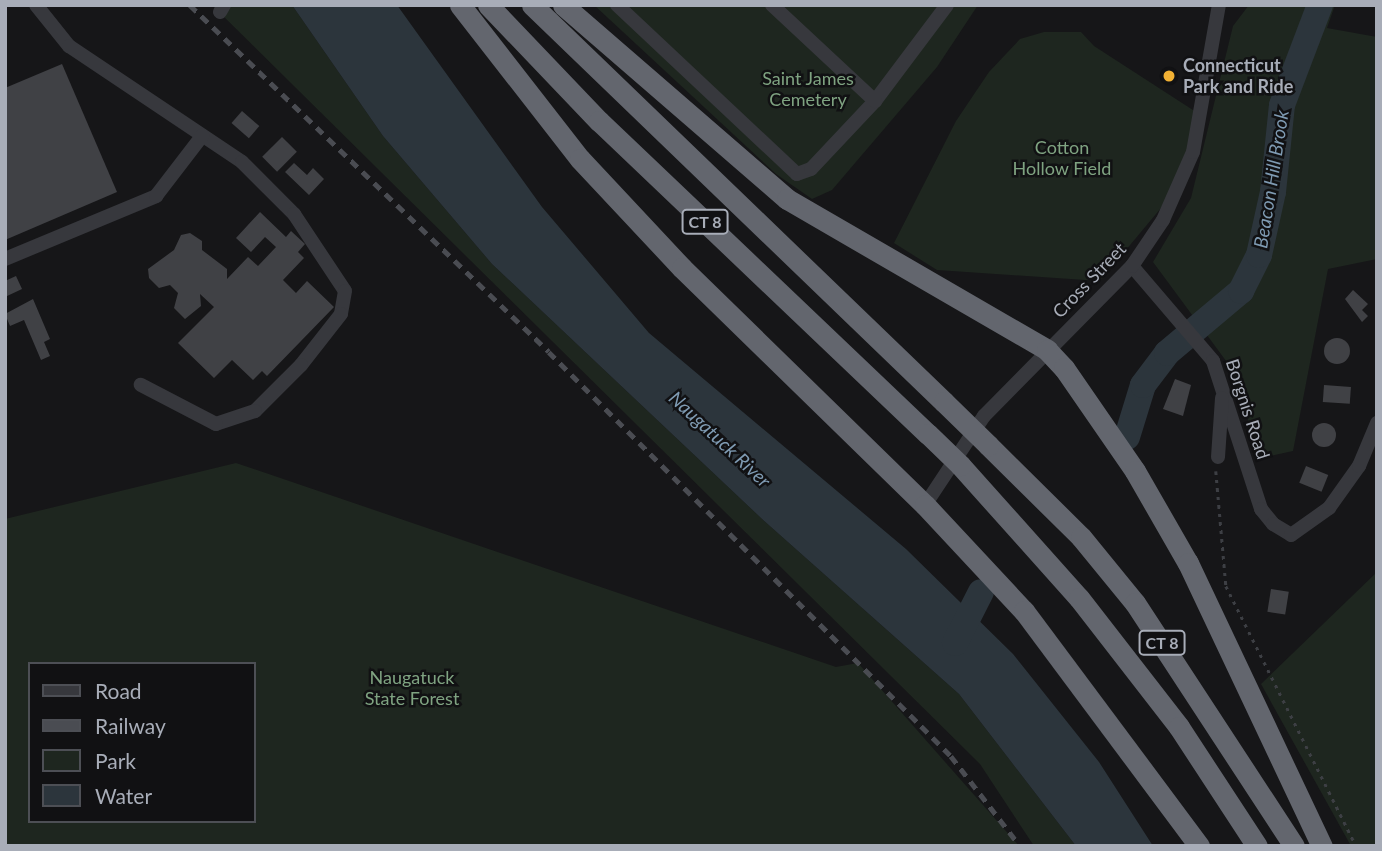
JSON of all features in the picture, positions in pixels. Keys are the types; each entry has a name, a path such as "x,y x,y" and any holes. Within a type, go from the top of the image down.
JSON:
{"highway":[{"path":"460,5 580,159 682,268 925,505 1024,611 1199,846"},
{"name":"CT 8","path":"488,5 599,121 987,492 1079,598 1170,716 1256,846"},
{"name":"CT 8","path":"532,5 1081,537 1135,603 1294,846"},
{"path":"563,5 787,199 1047,350 1109,431 1188,563 1322,846"}],"street":[{"path":"36,5 69,46 242,162 295,214 345,291 341,314 301,365 254,411 216,424 141,386"},
{"path":"617,5 797,174 811,169 875,101 947,5"},
{"path":"773,5 875,101"},
{"name":"Cross Street","path":"925,505 984,416 1132,266 1163,220 1193,152 1219,5"},
{"path":"5,259 156,196 202,136"},
{"name":"Borgnis Road","path":"1132,266 1202,344 1221,378 1222,390 1261,509 1291,535 1329,508 1359,466 1377,423"},
{"path":"1218,457 1222,390"}],"path":[{"path":"1218,457 1214,486 1226,586 1356,846"}],"green space":[{"path":"212,5 292,5 383,136 492,264 761,518 959,694 1076,846 1034,846 980,764"},
{"name":"Saint James Cemetery","path":"594,5 978,5 937,67 832,190 812,199 776,174"},
{"path":"1249,5 1335,5 1327,28 1377,37 1377,259 1328,269 1293,451 1260,458 1232,369 1153,262 1191,198 1233,26"},
{"name":"Cotton Hollow Field","path":"1044,32 1081,32 1094,46 1196,112 1188,154 1161,208 1100,281 937,270 894,243 956,121 989,72 1020,39"},
{"name":"Naugatuck State Forest","path":"236,463 836,667 858,663 1019,846 5,846 5,519"},
{"path":"1377,572 1377,846 1351,846 1261,684"}],"water":[{"name":"Naugatuck River","path":"292,5 397,5 542,207 649,333 906,549 1013,654 1099,762 1153,846 1076,846 959,694 761,518 492,264 383,136"}],"building":[{"path":"62,64 117,192 5,240 5,88"},
{"path":"242,111 259,126 249,138 232,123"},
{"path":"282,137 297,152 277,172 262,157"},
{"path":"294,163 307,175 313,168 324,179 309,195 285,172"},
{"path":"260,212 286,237 291,231 305,244 298,252 304,258 283,280 296,293 307,281 334,307 267,376 262,371 253,380 232,360 214,378 178,343 214,307 200,294 201,306 185,319 174,308 178,293 170,285 159,288 149,278 148,269 174,250 181,235 190,233 202,241 202,250 227,269 227,279 248,257 258,266 276,247 265,237 251,252 236,238"},
{"path":"16,276 22,289 5,297 5,281"},
{"path":"1353,290 1368,304 1362,310 1368,316 1362,322 1345,299"},
{"path":"33,299 50,339 44,342 50,356 41,360 24,320 10,326 5,314"},
{"path":"1337,338 1346,342 1350,351 1346,360 1337,364 1328,360 1324,351 1328,342"},
{"path":"1175,379 1191,385 1183,416 1163,409"},
{"path":"1324,385 1351,387 1350,404 1323,402"},
{"path":"1324,423 1332,427 1336,435 1332,443 1324,447 1316,443 1312,435 1316,427"},
{"path":"1306,466 1328,475 1322,492 1299,483"},
{"path":"1271,589 1289,592 1285,615 1267,612"}],"waterway":[{"name":"Beacon Hill Brook","path":"1127,437 1143,385 1167,353 1241,291 1259,255 1273,192 1282,105 1320,5"},
{"name":"Beacon Hill Brook","path":"955,643 981,592"}],"railway":[{"path":"190,5 549,352 951,756 1020,846"}],"place":[{"name":"Connecticut Park and Ride","path":"1169,76"}]}
